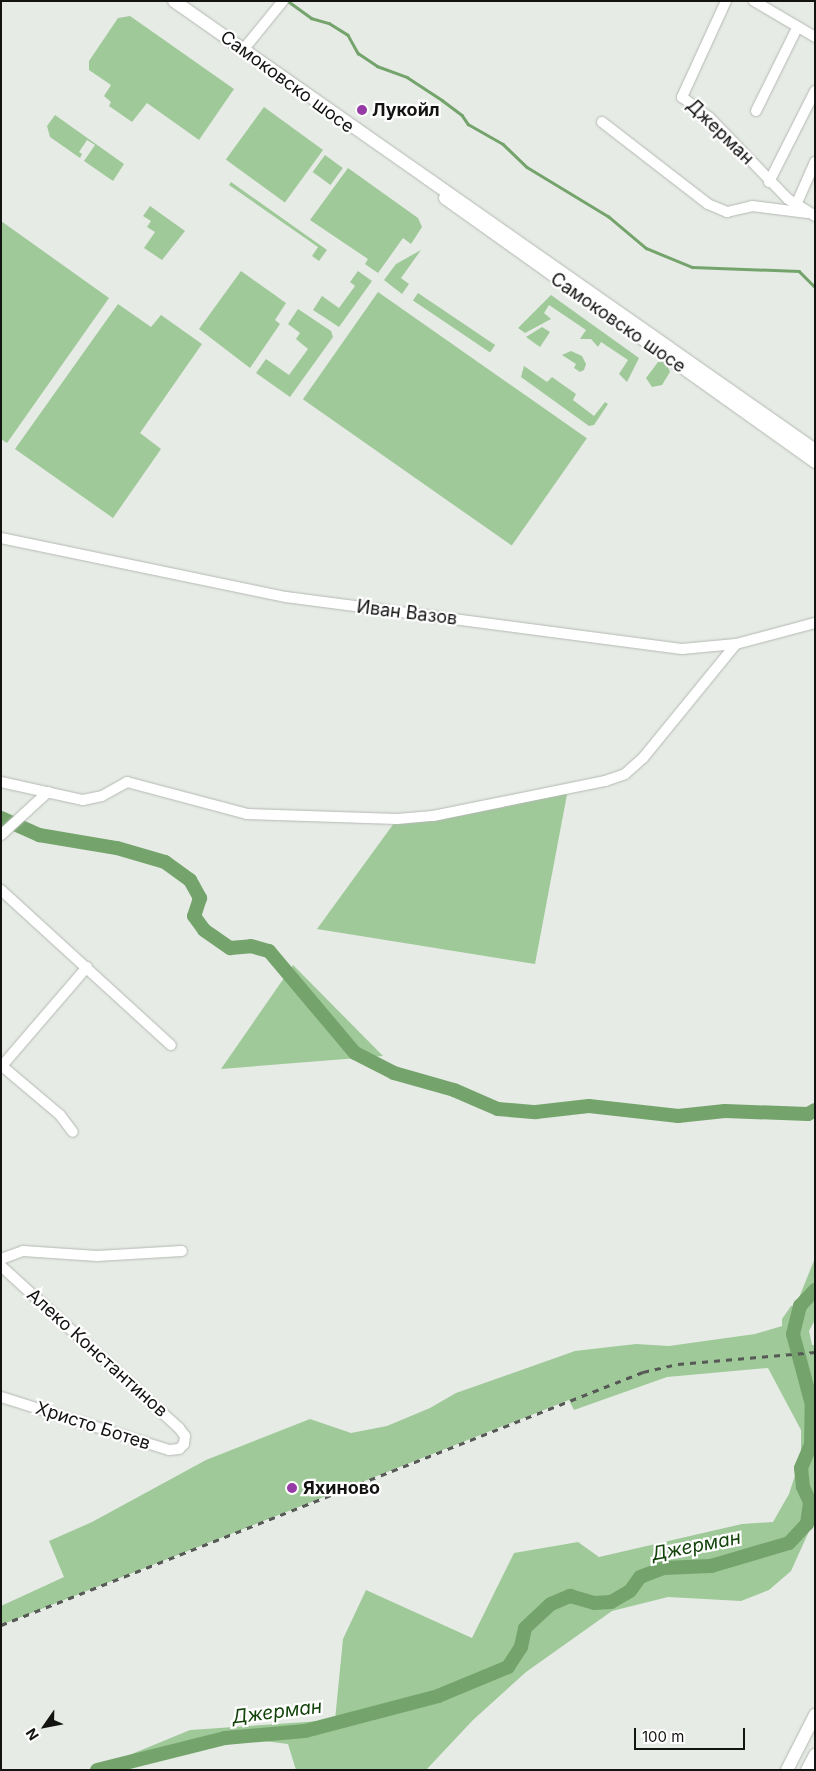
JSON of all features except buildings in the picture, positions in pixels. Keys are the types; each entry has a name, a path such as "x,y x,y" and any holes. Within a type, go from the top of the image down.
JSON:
{"main road":[{"name":"Самоковско шосе","path":"174,1 425,180 462,202 815,450"},
{"name":"Самоковско шосе","path":"425,180 458,210 815,462"},
{"path":"787,1770 815,1715"},
{"path":"795,1770 815,1730"},
{"path":"807,1770 815,1755"}],"street":[{"name":"Джерман","path":"726,1 682,97 714,122 769,182 796,205 812,215"},
{"path":"754,1 815,37"},
{"path":"244,50 280,5"},
{"path":"756,111 797,28"},
{"path":"769,182 815,90"},
{"path":"602,122 632,142 691,193 715,207 727,212 752,206 812,215"},
{"path":"796,205 815,162"},
{"name":"Иван Вазов","path":"1,538 286,597 682,649 736,644 815,623"},
{"path":"1,782 92,800 128,782 247,814 397,819 433,816 604,781 625,774 643,758 736,644"},
{"path":"1,836 48,792"},
{"path":"1,890 171,1045"},
{"path":"73,1132 60,1115 1,1066 87,968"},
{"path":"1,1259 23,1251 97,1256 182,1251"},
{"name":"Алеко Константинов","path":"1,1266 179,1428 185,1436 184,1444"},
{"name":"Христо Ботев","path":"1,1397 168,1450 179,1449 184,1444"}],"green space":[{"path":"130,16 234,89 199,140 147,103 132,122 109,106 111,102 104,96 111,85 89,70 89,61 118,18"},
{"path":"264,107 323,150 285,202 226,160"},
{"path":"55,115 124,164 113,181 84,161 95,145 87,140 79,152 82,154 80,158 50,137 47,126"},
{"path":"325,155 343,168 330,185 313,172"},
{"path":"348,168 418,218 422,227 411,244 403,238 378,273 365,264 368,259 310,220"},
{"path":"231,182 327,250 319,261 312,256 318,247 229,185"},
{"path":"150,206 185,231 162,260 144,248 155,232 147,227 151,221 143,216"},
{"path":"1,221 109,298 7,443 1,439"},
{"path":"421,250 401,278 409,284 402,294 384,280 396,264"},
{"path":"241,271 286,303 275,320 280,324 250,368 199,329"},
{"path":"358,271 372,281 339,327 313,310 322,296 339,308 355,286 350,282"},
{"path":"378,292 587,438 512,546 303,399"},
{"path":"418,293 495,345 490,352 413,300"},
{"path":"551,295 639,358 627,382 619,374 628,360 601,342 598,347 591,339 580,339 586,330 549,305 544,313 551,319 525,333 518,328"},
{"path":"118,304 151,327 161,315 202,344 140,433 161,449 113,518 15,449"},
{"path":"298,309 331,331 333,337 290,397 256,373 266,359 289,375 308,349 296,339 300,333 288,324"},
{"path":"542,327 550,332 540,347 526,337"},
{"path":"571,351 582,356 586,364 584,370 580,372 574,368 576,364 562,355"},
{"path":"658,362 666,362 670,372 662,385 652,387 646,378"},
{"path":"524,366 547,382 552,377 576,394 573,400 594,416 605,402 608,404 594,425 589,426 521,377"},
{"path":"568,789 535,964 317,929 397,819"},
{"path":"293,965 383,1056 221,1069"},
{"path":"815,1258 815,1320 809,1331 812,1345 815,1345 815,1518 791,1571 769,1590 741,1601 668,1597 612,1611 526,1672 473,1720 426,1770 296,1770 288,1744 264,1741 219,1742 133,1760 129,1770 93,1770 190,1730 335,1720 343,1639 366,1590 472,1638 514,1553 578,1542 599,1557 742,1524 773,1522 789,1494 801,1457 801,1430 768,1368 667,1377 574,1410 569,1400 1,1625 1,1606 64,1577 49,1541 92,1522 206,1460 310,1419 351,1433 387,1426 430,1408 456,1393 575,1351 636,1344 669,1346 755,1334 782,1326 782,1319 791,1306 796,1305"}],"waterway":[{"path":"288,1 311,18 329,23 348,35 358,53 377,66 407,77 442,100 462,115 468,124 503,144 527,167 608,216 646,248 692,267 799,271 815,287"},
{"path":"1,818 39,835 117,848 165,862 190,880 200,898 194,916 204,930 230,948 251,946 269,951 355,1053 394,1073 454,1090 498,1109 536,1112 589,1106 678,1116 725,1111 808,1114 815,1110"},
{"name":"Джерман","path":"97,1770 225,1738 305,1731 438,1696 508,1667 521,1647 525,1628 551,1604 570,1596 594,1603 611,1602 630,1591 640,1577 664,1568 711,1566 789,1543 807,1524 810,1502 803,1487 801,1468 811,1444 812,1405 793,1334 800,1306 815,1290"}],"railway":[{"path":"1,1625 643,1372 678,1364 815,1352"}],"place":[{"name":"Лукойл","path":"362,110"},
{"name":"Яхиново","path":"292,1488"}]}
